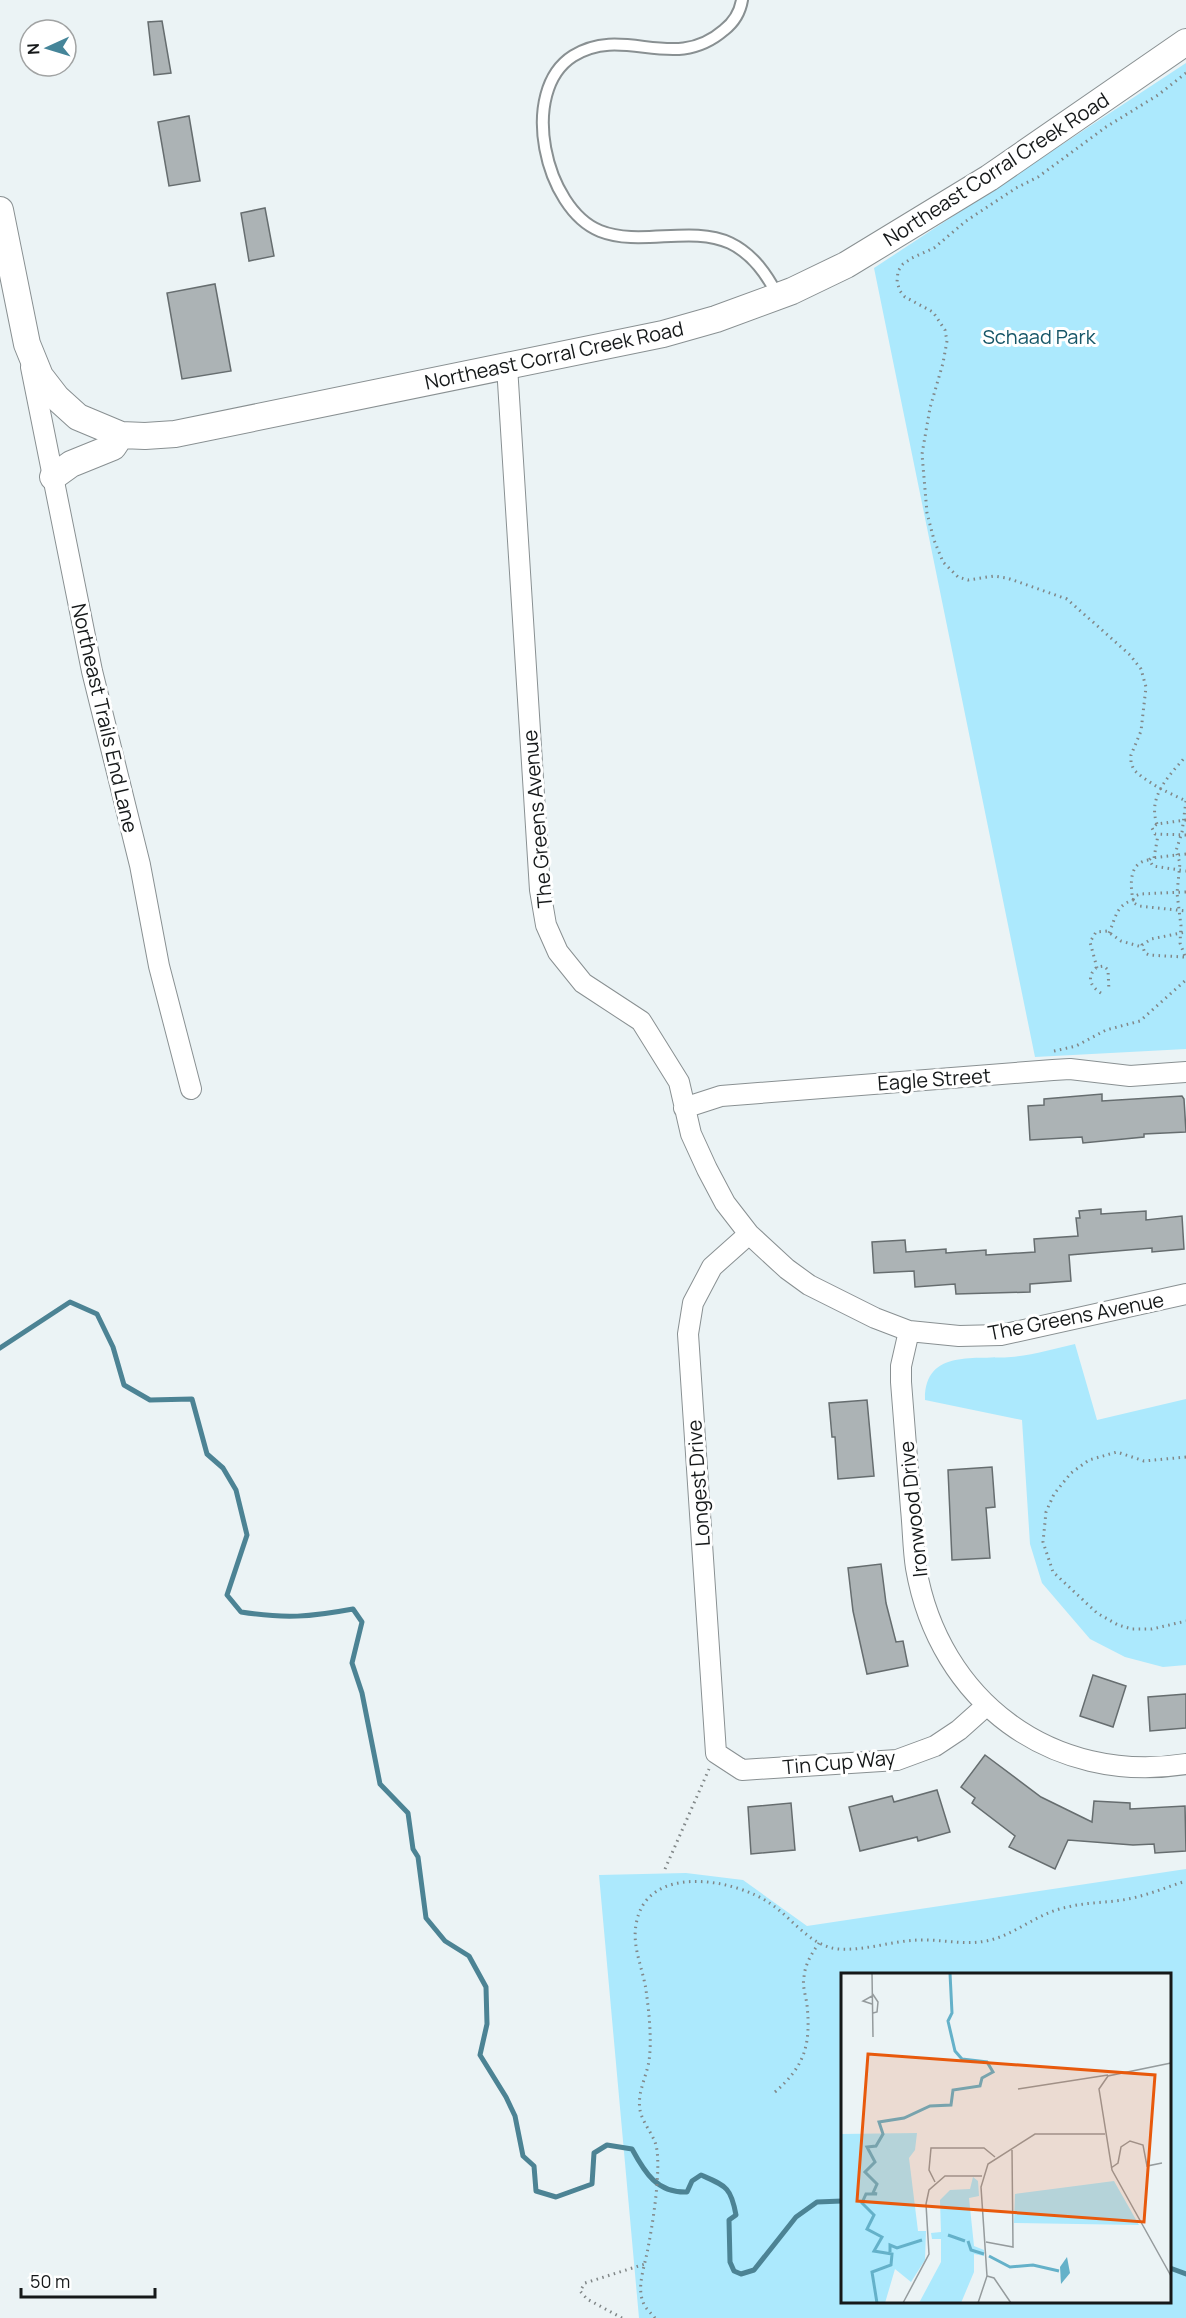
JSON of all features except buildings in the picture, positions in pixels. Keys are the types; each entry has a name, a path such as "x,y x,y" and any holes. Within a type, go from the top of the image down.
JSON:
{"street":[{"name":"Northeast Corral Creek Road","path":"0,210 27,344 40,376 57,398 78,417 121,435 175,434 663,334 716,319 778,296 846,266 989,178 1186,42"},
{"name":"Northeast Trails End Lane","path":"27,344 92,671 140,865 159,966 191,1089"},
{"name":"The Greens Avenue","path":"507,366 540,890 546,925 558,952 583,983 641,1021 679,1082 691,1134 706,1169 725,1203 749,1234 787,1269 809,1285 875,1318 909,1331 959,1336 1001,1335 1186,1294"},
{"path":"53,477 71,464 113,447 121,435"},
{"name":"Eagle Street","path":"684,1108 721,1096 1053,1070 1070,1069 1130,1076 1186,1072"},
{"name":"Longest Drive","path":"716,1753 688,1334 693,1303 712,1267 749,1234"},
{"name":"Ironwood Drive","path":"909,1331 900,1382 916,1568 934,1628 950,1661 987,1705 1021,1732 1051,1748 1083,1760 1121,1767 1166,1767 1186,1764"},
{"name":"Tin Cup Way","path":"716,1753 742,1770 897,1760 935,1746 959,1730 987,1705"}],"lane":[{"path":"742,0 738,13 728,27 703,45 680,50 604,44 571,57 561,66 551,83 542,119 544,138 547,158 562,195 583,221 597,230 614,236 712,238 729,243 744,252 767,274 778,296"}],"path":[{"path":"1097,968 1091,948 1091,937 1100,931 1109,933 1121,941 1142,947 1149,955 1186,958 1180,943 1177,893 1180,870 1177,844 1184,820 1186,801 1159,788 1134,770 1131,763 1131,755 1141,731 1146,687 1141,669 1130,655 1067,599 1007,578 994,576 968,580 958,577 943,562 927,513 922,454 930,408 947,341 945,330 933,312 905,297 900,291 897,282 898,271 912,258 934,248 966,221 1016,188 1038,177 1106,127 1186,73"},
{"path":"1157,824 1154,809 1159,788 1186,756"},
{"path":"1184,820 1157,824 1152,831 1158,835 1186,835"},
{"path":"1155,858 1158,835"},
{"path":"1186,855 1155,858 1138,864 1133,870 1131,884 1132,900 1139,906 1186,911"},
{"path":"1149,860 1153,866 1186,871"},
{"path":"1109,933 1117,910 1123,903 1132,900 1135,896 1186,892"},
{"path":"1142,947 1146,941 1151,939 1186,932"},
{"path":"1101,993 1093,988 1090,979 1097,968 1104,966 1108,970 1109,991"},
{"path":"1053,1070 1054,1050 1076,1047 1106,1030 1140,1021 1186,980"},
{"path":"1186,1457 1144,1461 1117,1452 1089,1460 1071,1473 1054,1494 1046,1512 1043,1542 1053,1572 1097,1613 1118,1625 1132,1629 1152,1629 1186,1621"},
{"path":"665,1869 716,1753"},
{"path":"655,2318 643,2304 640,2288 656,2198 657,2145 640,2113 639,2094 649,2060 649,2046 646,1989 636,1948 635,1927 640,1909 662,1886 678,1882 715,1884 748,1893 770,1903 805,1934 819,1943 848,1949 916,1940 977,1943 1009,1933 1048,1912 1068,1906 1128,1899 1186,1881"},
{"path":"775,2092 789,2079 804,2058 808,2035 803,1978 810,1957 819,1943"},
{"path":"622,2318 587,2299 580,2291 585,2283 645,2264"}],"green space":[{"name":"Schaad Park","path":"1186,63 1186,1049 1035,1057 874,268"},
{"path":"1075,1344 1097,1420 1186,1399 1186,1665 1163,1667 1125,1657 1090,1639 1042,1583 1030,1544 1022,1420 925,1400 927,1383 933,1372 943,1364 969,1358 1027,1355"},
{"path":"1186,1869 1186,2318 639,2318 599,1875 686,1873 743,1880 807,1926"}],"waterway":[{"path":"0,1348 70,1302 97,1314 113,1347 124,1385 150,1400 192,1399 207,1454 223,1468 236,1490 247,1535 227,1595 241,1612 271,1616 297,1616 353,1609 362,1622 352,1663 362,1693 380,1784 408,1813 413,1849 418,1857 426,1918 445,1941 469,1956 486,1987 487,2024 480,2055 515,2116 523,2156 534,2166 536,2191 556,2197 592,2184 594,2153 607,2145 632,2149 653,2180 668,2189 687,2192 692,2181 701,2175 722,2185 732,2198 736,2215 729,2220 730,2262 734,2271 741,2274 754,2270 796,2217 817,2202 841,2201"},
{"path":"1171,2268 1186,2274"}]}
